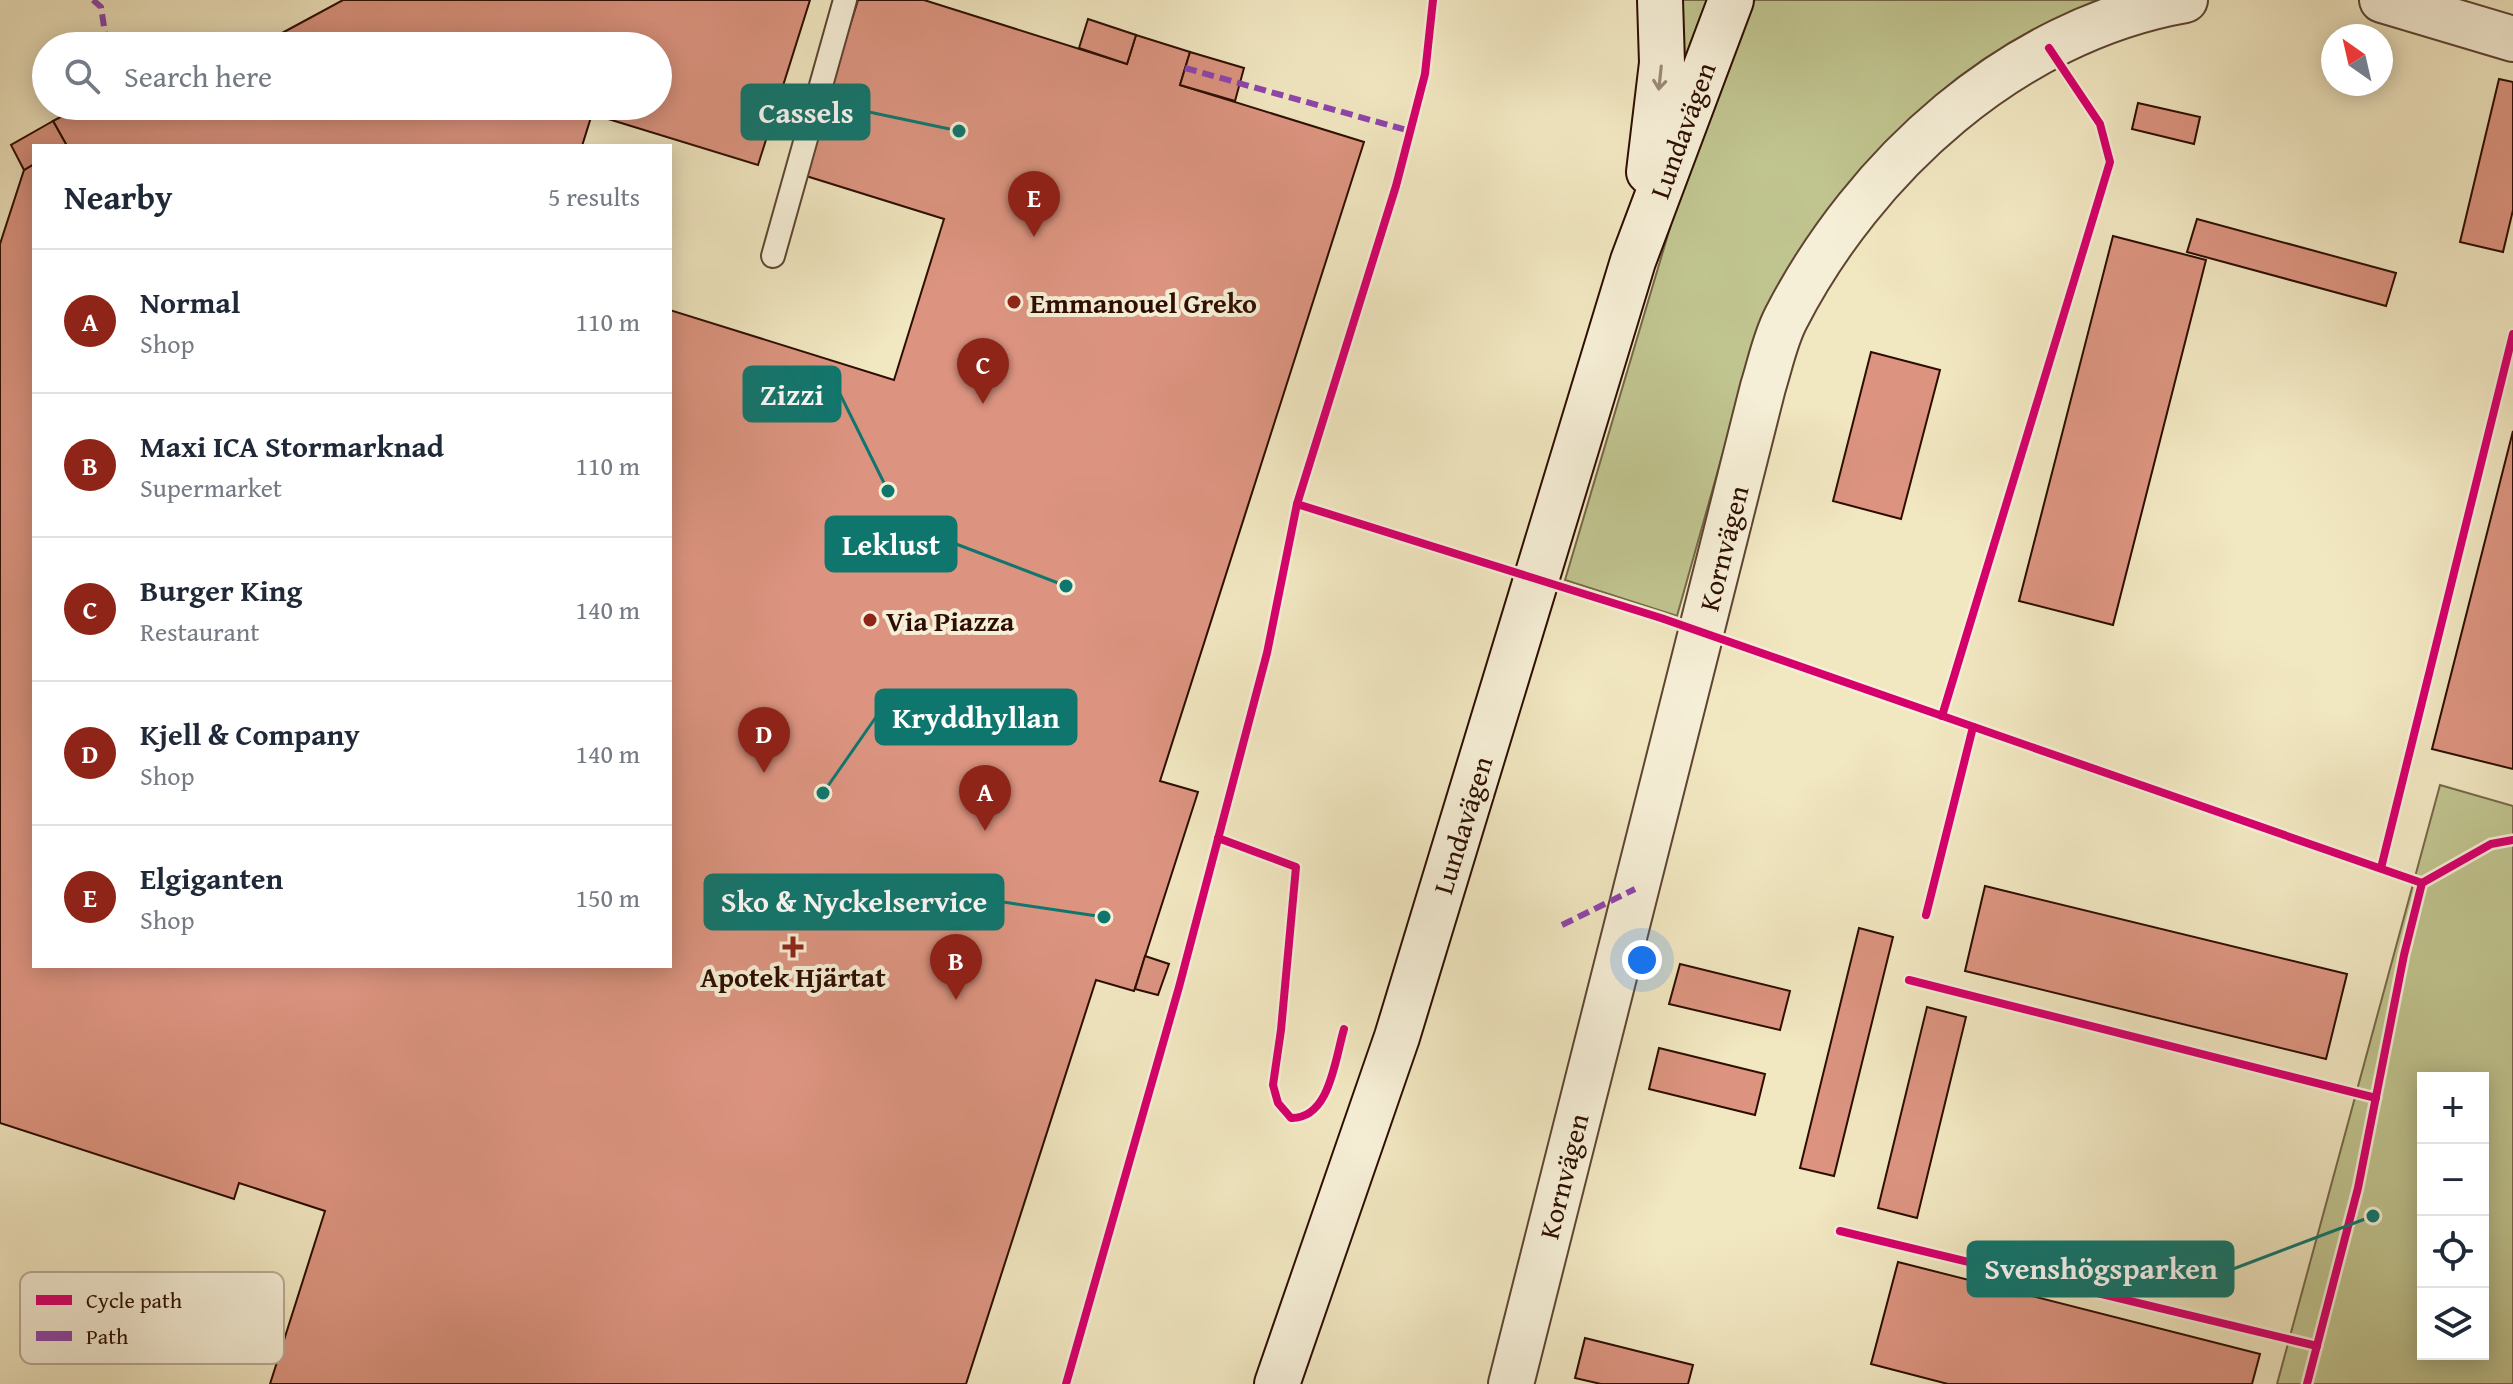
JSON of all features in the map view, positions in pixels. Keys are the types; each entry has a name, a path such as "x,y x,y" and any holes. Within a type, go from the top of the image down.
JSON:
{"street":[{"name":"Lundavägen","path":"1633,261 1654,139 1662,63 1660,0"},
{"name":"Lundavägen","path":"1277,1384 1397,1037 1633,261 1731,0"},
{"name":"Kornvägen","path":"1511,1384 1763,387 1784,321 1833,236 1884,175 1939,124 2020,62 2079,33 2148,7 2185,0"},
{"path":"2382,0 2513,39"}],"lane":[{"path":"773,256 845,0"}],"green space":[{"path":"1675,0 1715,0 1674,88"},
{"path":"1748,0 2123,0 2002,55 1744,378 1677,616 1565,580 1709,97"},
{"path":"2440,785 2513,806 2513,1384 2277,1384"}],"building":[{"path":"343,0 810,0 758,165 612,120 672,120 672,32 284,32"},
{"path":"858,0 924,0 1127,64 1136,35 1190,52 1180,85 1364,142 1160,781 1198,792 1134,991 1096,980 966,1384 270,1384 276,1364 284,1364 284,1340 325,1211 239,1183 234,1199 0,1123 0,244 24,170 32,165 32,968 672,968 672,311 894,380 944,219 803,175"},
{"path":"1088,19 1136,35 1127,64 1079,48"},
{"path":"1190,52 1244,68 1235,101 1180,85"},
{"path":"2499,79 2513,82 2513,210 2503,252 2460,242"},
{"path":"2138,103 2200,117 2194,144 2132,129"},
{"path":"590,120 583,144 66,144 53,121"},
{"path":"53,121 66,144 32,144 32,165 24,170 11,145"},
{"path":"2197,219 2396,273 2386,306 2187,252"},
{"path":"2113,236 2206,260 2113,625 2019,601"},
{"path":"1871,352 1940,370 1901,519 1833,501"},
{"path":"2513,431 2513,769 2432,749"},
{"path":"1985,886 2347,974 2326,1059 1965,971"},
{"path":"1859,928 1893,937 1834,1176 1800,1168"},
{"path":"1145,956 1169,964 1158,995 1135,989"},
{"path":"1680,964 1790,991 1780,1030 1669,1004"},
{"path":"1927,1007 1966,1017 1917,1218 1878,1208"},
{"path":"1659,1048 1765,1074 1755,1115 1649,1089"},
{"path":"1898,1262 2260,1354 2252,1384 1948,1384 1871,1364"},
{"path":"1585,1338 1693,1365 1688,1384 1601,1384 1575,1378"}],"marked path":[{"path":"93,0 101,7 105,32"},
{"path":"1185,68 1410,131"},
{"path":"1562,925 1635,889"}],"cycle path":[{"path":"1066,1384 1179,987 1267,653 1297,504 1396,186 1425,74 1433,0"},
{"path":"1942,716 2110,162 2100,124 2049,48"},
{"path":"2381,868 2513,334"},
{"path":"1297,504 1661,618 2422,883"},
{"path":"1926,915 1973,727"},
{"path":"1218,838 1296,867 1273,1085 1278,1103 1291,1118 1304,1116 1323,1098 1334,1071 1344,1029"},
{"path":"2307,1384 2358,1188 2404,955 2422,883 2491,844 2513,840"},
{"path":"1909,980 2376,1098"},
{"path":"1840,1231 2317,1346"}],"place":[{"name":"Cassels","path":"959,131"},
{"name":"Elgiganten","path":"1034,237"},
{"name":"Emmanouel Greko","path":"1014,302"},
{"name":"Burger King","path":"983,404"},
{"name":"Zizzi","path":"888,491"},
{"name":"Leklust","path":"1066,586"},
{"name":"Via Piazza","path":"870,620"},
{"name":"Kjell & Company","path":"764,773"},
{"name":"Kryddhyllan","path":"823,793"},
{"name":"Normal","path":"985,831"},
{"name":"Sko & Nyckelservice","path":"1104,917"},
{"name":"Apotek Hjärtat","path":"793,947"},
{"name":"Maxi ICA Stormarknad","path":"956,1000"},
{"name":"Svenshögsparken","path":"2373,1216"}]}
